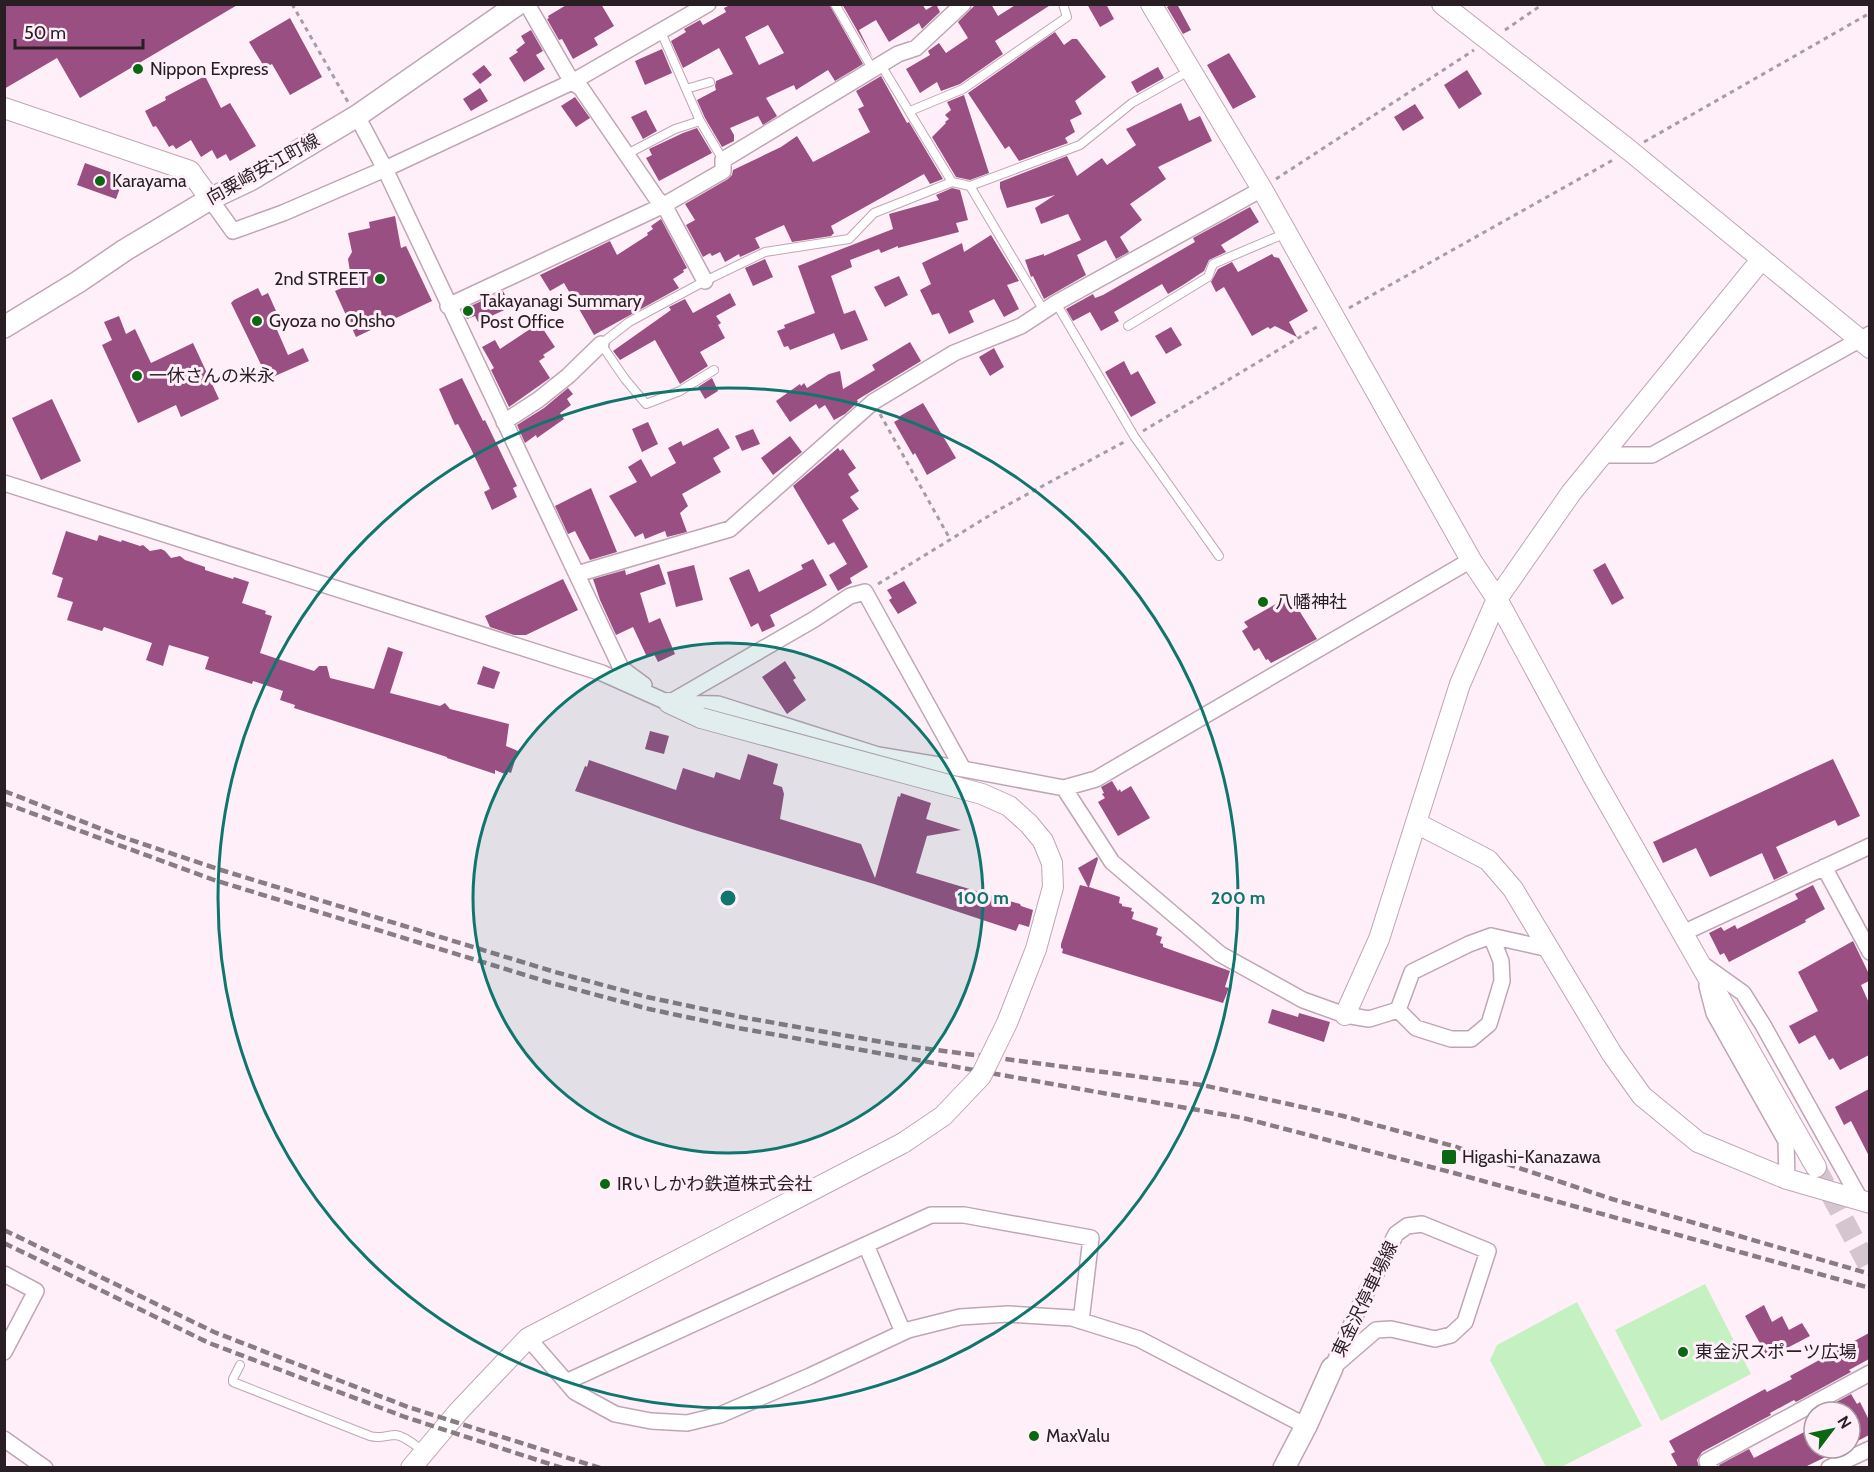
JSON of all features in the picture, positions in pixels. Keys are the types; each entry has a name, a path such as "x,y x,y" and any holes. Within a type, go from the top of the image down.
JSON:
{"main road":[{"name":"向粟崎安江町線","path":"4,327 210,199 250,180 357,116 518,4"},
{"name":"東金沢停車場線","path":"1284,1467 1306,1426 1332,1368"}],"street":[{"path":"527,4 572,82 581,88 657,199 664,205 705,281"},
{"path":"4,108 190,171 233,231 283,213 385,169 572,82 708,4"},
{"path":"448,306 664,205 723,171 723,160 898,54 916,48 963,4"},
{"path":"1151,4 1262,189 1471,560 1497,599 1594,778 1816,1167"},
{"path":"1442,4 1629,150 1761,260 1866,341 1652,454 1603,455"},
{"path":"357,116 385,169 621,668 669,703 718,704 878,754 1064,788 1096,779 1471,560"},
{"path":"577,574 730,529 873,402 954,353 1021,326 1050,307 1262,189"},
{"path":"1345,1015 1379,939 1460,684 1497,599 1571,493 1761,260"},
{"path":"504,422 538,400 568,376 601,344"},
{"path":"4,483 602,673 701,718 982,794 1009,806 1029,824 1043,841 1052,863 1053,887 1036,949 1007,1023 981,1076 944,1116 903,1143 528,1338 458,1412 411,1467"},
{"path":"669,703 813,620 850,596 865,592 963,769"},
{"path":"1064,788 1112,862 1220,954 1303,1000 1345,1015 1369,1019 1398,1010"},
{"path":"1416,823 1488,860 1513,889 1612,1054 1642,1096 1698,1142 1787,1179 1865,1202"},
{"path":"1683,933 1869,846"},
{"path":"1824,867 1869,952"},
{"path":"1398,1010 1412,972 1468,944 1491,936 1549,950"},
{"path":"1398,1010 1416,1028 1451,1039 1471,1039 1489,1024 1502,981 1501,961 1491,936"},
{"path":"1701,963 1714,1013 1786,1141 1787,1179"},
{"path":"1701,963 1743,993 1865,1202"},
{"path":"566,1382 931,1215 964,1215 1091,1238 1081,1321"},
{"name":"東金沢停車場線","path":"1422,1224 1488,1251 1465,1322 1451,1335 1435,1339 1391,1329 1376,1330 1332,1368 1361,1302 1396,1234 1407,1226 1422,1224"},
{"path":"866,1245 903,1332"},
{"path":"4,1274 36,1291 4,1352"},
{"path":"528,1338 575,1392 615,1414 651,1421 687,1423 720,1415 903,1332 960,1317 1008,1314 1072,1318 1139,1339 1306,1426"},
{"path":"1710,1467 1707,1461 1869,1373"},
{"path":"4,1439 45,1467"},
{"path":"1829,1467 1869,1449"}],"lane":[{"path":"835,4 910,111 952,182"},
{"path":"910,111 963,89 1067,17 1063,4"},
{"path":"661,32 700,121 723,160"},
{"path":"714,370 680,391 646,404 625,379 601,344 629,322 765,252 849,239 874,213 952,182 970,186 1080,145 1132,103 1190,71"},
{"path":"686,89 710,81"},
{"path":"627,154 675,129 700,121"},
{"path":"970,186 1134,436 1219,556"},
{"path":"1128,326 1208,277 1213,264 1287,232"},
{"path":"240,1365 233,1382 370,1436 401,1437 424,1452"}],"path":[{"path":"292,4 357,116"},
{"path":"1262,189 1543,4"},
{"path":"865,592 1000,509 1134,436 1335,316 1869,13"},
{"path":"873,402 951,540"}],"green space":[{"name":"東金沢スポーツ広場","path":"1705,1284 1751,1374 1661,1421 1615,1330"},
{"path":"1577,1302 1642,1426 1561,1467 1546,1467 1490,1360 1497,1345"}],"building":[{"path":"4,4 239,4 80,98 57,58 4,89"},
{"path":"568,4 601,4 614,26 594,38 598,45 573,59 547,19 548,16"},
{"path":"732,4 829,4 863,64 835,81 828,70 796,90 794,85 766,98 777,116 763,125 758,116 730,128 734,141 722,147 697,100 716,90 716,81 733,74 719,48 683,68 671,41 686,32 684,29 700,20 703,25 726,12 724,8","holes":["768,25 784,53 759,65 745,37"]},
{"path":"842,4 922,4 926,10 936,4 940,12 922,29 919,23 889,42 876,20 859,30 873,58"},
{"path":"976,4 991,4 998,16 1017,4 1052,4 995,41 1003,54 960,84 941,91 937,82 920,93 906,69 930,55 928,51 939,43 946,53 968,38 958,22"},
{"path":"1087,4 1106,4 1114,19 1100,27"},
{"path":"1177,4 1191,30 1183,34 1167,7"},
{"path":"290,18 322,77 290,95 272,64 265,68 249,42"},
{"path":"531,30 543,51 536,55 545,69 524,82 509,58 525,43 521,36"},
{"path":"1055,32 1064,45 1072,39 1077,39 1106,77 1075,101 1082,114 1070,120 1075,132 1065,138 1068,143 1019,161 1009,146 1005,149 968,93"},
{"path":"662,49 672,73 645,85 635,61"},
{"path":"1229,53 1256,97 1233,109 1207,65"},
{"path":"484,65 492,75 480,84 472,74"},
{"path":"1158,67 1164,78 1137,93 1131,82"},
{"path":"1467,70 1482,94 1459,109 1444,85"},
{"path":"205,76 221,108 230,103 256,146 230,161 226,154 217,159 212,150 201,157 191,140 176,149 173,145 169,147 156,126 153,127 145,111 166,100 165,97"},
{"path":"881,76 907,123 909,122 943,179 930,184 924,174 831,226 834,233 831,236 792,242 784,225 755,238 760,248 740,257 739,254 725,262 720,252 712,256 710,253 703,257 686,225 695,220 685,204 728,179 733,170 781,147 797,136 813,162 870,132 858,109 864,106 856,91"},
{"path":"480,88 488,101 471,111 463,99"},
{"path":"964,95 989,173 970,180 956,177 932,137 949,119 945,115 951,110 947,102"},
{"path":"575,97 590,118 576,127 561,106"},
{"path":"1181,103 1189,121 1200,116 1212,141 1158,167 1166,179 1130,204 1142,220 1120,237 1129,252 1116,259 1106,240 1077,255 1086,275 1044,299 1033,276 1031,277 1025,260 1044,254 1044,256 1081,240 1068,214 1041,224 1035,208 1055,195 1007,208 1000,182 1067,156 1077,176 1102,158 1107,165 1136,145 1126,129"},
{"path":"1415,104 1424,118 1403,131 1394,117"},
{"path":"646,110 657,131 643,139 631,117"},
{"path":"697,128 712,153 659,181 646,158 652,155 649,149"},
{"path":"85,163 124,177 116,199 77,185"},
{"path":"952,188 960,190 968,220 956,223 959,232 898,248 898,246 881,253 879,249 850,260 852,267 831,276 844,314 855,310 868,340 841,350 834,333 790,350 788,346 784,347 777,331 785,328 784,325 815,313 798,266 893,229 889,214 939,200 936,195"},
{"path":"1250,207 1259,222 1221,245 1226,252 1209,260 1204,271 1183,285 1168,294 1162,284 1114,312 1119,321 1101,331 1090,312 1073,321 1066,309 1093,294 1095,298 1103,295 1195,242 1193,238"},
{"path":"395,216 401,248 406,246 432,301 356,337 335,291 342,288 350,272 348,259 352,252 348,233 370,228 369,222"},
{"path":"661,219 687,268 673,279 679,288 594,335 564,283 550,291 540,275 610,241 617,255 648,235 647,233 653,229 651,226"},
{"path":"991,235 1019,281 1007,285 1019,309 1004,317 994,299 969,311 974,322 949,334 939,313 932,315 920,290 931,284 922,263 962,243 964,252"},
{"path":"1272,254 1279,258 1308,311 1289,322 1297,337 1275,326 1270,329 1268,327 1252,336 1224,287 1216,292 1211,282 1218,269 1232,262 1238,272"},
{"path":"765,259 773,277 753,286 745,268"},
{"path":"899,276 908,295 885,307 874,287"},
{"path":"258,288 262,296 268,293 276,311 270,314 288,355 303,348 309,361 268,379 231,303"},
{"path":"503,291 511,307 478,322 475,316 467,319 462,310"},
{"path":"730,293 736,305 716,316 721,323 718,325 725,338 700,352 708,366 680,384 655,340 620,360 613,351 671,310 669,307 685,299 693,313"},
{"path":"119,316 126,334 135,329 151,363 193,343 219,399 181,417 176,405 138,423 102,345 112,340 104,322"},
{"path":"539,323 555,347 543,355 545,357 539,361 550,378 509,407 491,370 494,368 482,347 495,340 500,349"},
{"path":"1171,327 1182,345 1166,354 1155,336"},
{"path":"910,342 921,361 857,400 858,402 845,414 834,420 825,405 819,409 816,404 790,422 776,401 800,384 801,386 804,383 807,388 829,374 840,371 843,389 875,370 872,365"},
{"path":"994,348 1004,367 990,376 979,357"},
{"path":"1124,361 1131,375 1138,371 1156,403 1131,417 1105,372"},
{"path":"462,378 517,486 513,488 517,497 492,510 484,492 490,489 458,424 455,425 439,389"},
{"path":"712,378 718,391 705,399 698,387"},
{"path":"568,388 573,394 567,399 571,405 560,413 564,419 537,438 536,435 525,443 517,425 544,408"},
{"path":"52,399 81,461 41,480 12,418"},
{"path":"923,403 956,458 927,475 894,422"},
{"path":"648,422 658,444 642,452 632,429"},
{"path":"718,428 730,448 713,458 721,472 682,494 688,506 680,513 687,532 667,537 665,531 645,539 643,533 635,537 609,496 637,482 628,467 641,459 651,477 676,463 668,448 681,441 683,446"},
{"path":"753,429 760,444 742,451 735,436"},
{"path":"790,436 802,452 773,475 761,458"},
{"path":"838,448 840,451 843,449 856,468 848,474 859,491 850,497 859,509 842,520 868,567 850,578 852,583 838,591 829,575 847,564 834,542 828,545 793,486"},
{"path":"591,488 617,552 590,560 575,531 568,534 555,506"},
{"path":"66,531 97,541 99,535 121,542 122,540 143,545 150,551 161,549 171,558 180,556 205,567 205,570 249,582 242,603 266,611 265,614 272,616 260,653 314,671 319,666 327,666 330,678 374,689 388,647 403,652 390,693 440,706 445,703 450,709 509,724 506,746 518,751 511,773 508,772 507,775 495,770 495,774 294,708 295,705 280,700 283,691 205,669 209,657 169,645 163,666 146,660 152,643 104,627 102,631 67,620 73,602 57,597 63,578 52,574"},
{"path":"813,559 827,585 770,615 775,626 762,632 758,623 751,627 729,578 749,569 759,592 803,569 801,565"},
{"path":"1605,563 1624,598 1612,605 1593,570"},
{"path":"659,564 666,584 640,593 649,623 660,618 675,654 658,662 654,654 647,657 633,627 616,635 593,579 625,570 626,575"},
{"path":"694,565 703,600 676,607 667,572"},
{"path":"563,579 578,610 526,635 514,635 490,627 485,616"},
{"path":"904,581 917,603 898,614 889,600 892,598 887,590"},
{"path":"1290,596 1317,639 1271,663 1268,659 1266,660 1259,648 1254,651 1242,631 1248,627 1244,622"},
{"path":"785,661 796,678 793,680 806,700 787,714 762,677"},
{"path":"483,666 500,672 494,689 477,684"},
{"path":"650,731 669,736 664,754 645,749"},
{"path":"748,754 778,764 773,784 782,787 784,794 780,819 861,844 875,878 898,796 900,797 901,793 931,803 926,819 961,830 927,836 916,873 1020,904 1033,910 1029,927 1019,924 1016,931 874,884 575,791 589,760 676,790 683,768 714,778 716,772 740,780"},
{"path":"1833,759 1860,816 1838,826 1835,820 1776,847 1788,873 1774,880 1762,853 1710,877 1696,848 1663,863 1653,842"},
{"path":"1112,781 1121,792 1131,786 1150,818 1118,836 1098,802 1105,798 1101,787"},
{"path":"1097,857 1089,887 1120,897 1119,903 1122,906 1132,908 1131,911 1134,912 1132,919 1158,928 1156,935 1162,937 1160,943 1163,947 1230,971 1225,987 1229,988 1223,1003 1062,953 1061,944 1080,885 1088,887 1078,868"},
{"path":"1813,885 1825,909 1805,920 1806,922 1729,962 1724,953 1720,955 1709,933 1721,927 1724,931 1735,925 1737,929 1798,899 1795,894"},
{"path":"1853,941 1869,974 1869,981 1861,985 1869,1003 1869,1055 1840,1070 1833,1058 1829,1060 1815,1035 1799,1044 1789,1026 1818,1011 1798,972"},
{"path":"1272,1009 1298,1017 1299,1013 1330,1022 1324,1042 1268,1023"},
{"path":"1869,1089 1869,1156 1851,1121 1844,1125 1835,1107"},
{"path":"1764,1305 1772,1322 1782,1316 1789,1330 1802,1323 1810,1336 1768,1358 1745,1316"},
{"path":"1869,1333 1869,1359 1849,1370 1851,1372 1796,1402 1794,1400 1702,1452 1697,1460 1699,1467 1678,1467 1671,1454 1675,1452 1669,1441 1765,1389 1767,1392 1792,1379 1790,1376"},
{"path":"1851,1394 1855,1400 1840,1400"},
{"path":"1862,1406 1869,1420 1869,1435 1862,1439"},
{"path":"1802,1433 1802,1460 1819,1460 1805,1467 1720,1467 1719,1465 1749,1449 1754,1458"}],"tunnel":[{"path":"1816,1167 1870,1269"}],"railway":[{"path":"4,791 122,837 221,870 555,972 647,997 741,1017 899,1045 1202,1085 1343,1116 1453,1146 1612,1199 1870,1274"},
{"path":"4,803 214,880 548,982 649,1009 738,1028 1243,1118 1454,1173 1870,1288"},
{"path":"4,1230 214,1332 408,1407 600,1468"},
{"path":"4,1243 209,1343 405,1417 562,1468"}],"place":[{"name":"Nippon Express","path":"138,69"},
{"name":"Karayama","path":"100,181"},
{"name":"2nd STREET","path":"380,279"},
{"name":"Takayanagi Summary Post Office","path":"468,311"},
{"name":"Gyoza no Ohsho","path":"257,321"},
{"name":"一休さんの米永","path":"137,376"},
{"name":"八幡神社","path":"1263,602"},
{"name":"Higashi-Kanazawa","path":"1449,1157"},
{"name":"IRいしかわ鉄道株式会社","path":"605,1184"},
{"name":"東金沢スポーツ広場","path":"1683,1352"},
{"name":"MaxValu","path":"1034,1436"}]}
